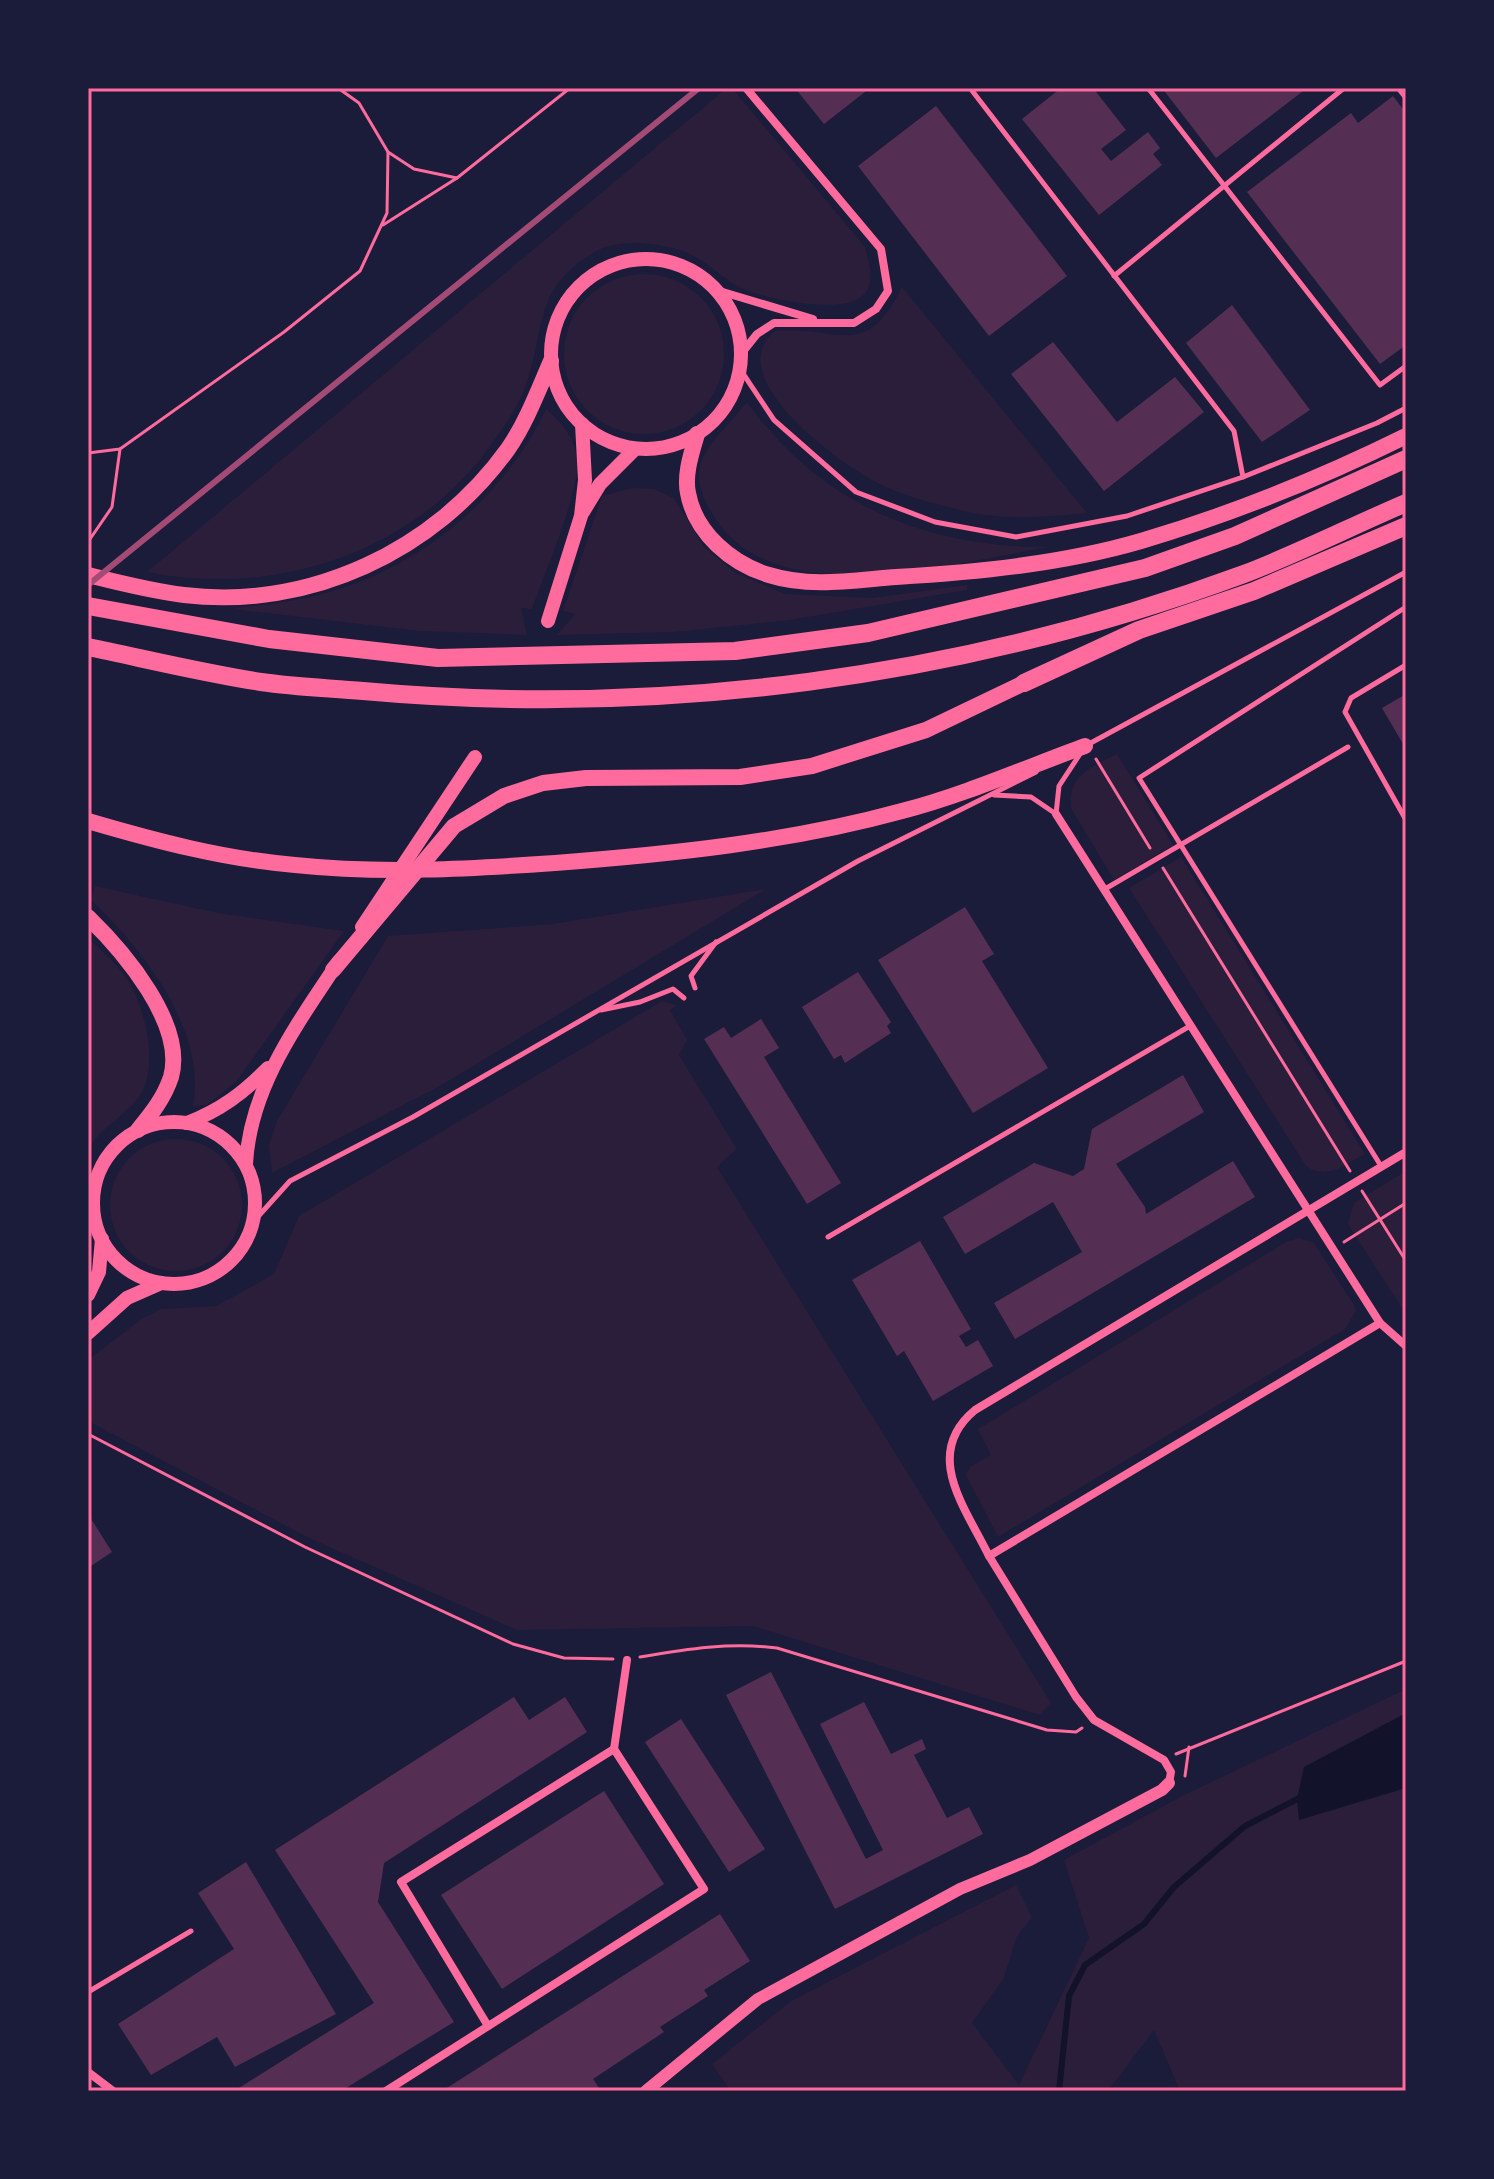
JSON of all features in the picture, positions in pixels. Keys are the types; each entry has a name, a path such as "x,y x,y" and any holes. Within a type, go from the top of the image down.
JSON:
{"highway":[{"path":"88,575 186,595 237,596 298,588 371,565 404,547 475,489 509,448 551,361"},
{"path":"697,434 689,461 687,492 697,522 726,554 769,575 827,582 983,573 1137,542 1227,514 1406,436"},
{"path":"88,606 269,639 438,658 735,651 868,633 1145,568 1235,536 1406,459"},
{"path":"88,647 262,682 431,698 603,701 738,692 875,673 995,648 1153,605 1247,573 1406,503"},
{"path":"333,970 454,826 504,796 543,783 586,778 740,777 812,766 926,730 1139,630 1254,591 1406,526"},
{"path":"88,821 173,846 292,865 339,869 472,869 621,858 781,839 905,811 1086,746"},
{"path":"88,917 133,965 165,1023 172,1049 172,1074 159,1105 138,1130"}],"main road":[{"path":"636,259 666,261 693,272 716,290 730,309 741,362 725,406 697,434 678,444 635,449 607,441 582,424 566,406 556,385 551,361 553,332 564,305 583,283 608,267 636,259"},
{"path":"548,621 581,516 585,480 582,424"},
{"path":"581,516 600,484 635,449"},
{"path":"88,1333 127,1298 161,1283 196,1281 227,1265 248,1238 256,1202 246,1164 248,1132 274,1062 475,757"},
{"path":"161,1283 137,1275 116,1260 102,1239 94,1215 91,1188 102,1165 118,1145 138,1130 162,1123 187,1123 214,1113 239,1097 274,1062"},
{"path":"187,1123 221,1136 246,1164"},
{"path":"88,1295 99,1272 102,1239"}],"street":[{"path":"741,362 757,334 774,323 854,323 876,309 888,291 881,249 746,88"},
{"path":"716,290 822,322"},
{"path":"1056,814 1380,1323 1406,1346"},
{"path":"646,2091 758,1999 960,1889 1030,1860 1162,1790 1169,1783 1171,1772 1164,1760 1094,1720 1076,1697 989,1556 958,1493 949,1455 951,1438 960,1423 975,1410 1406,1152"},
{"path":"989,1556 1380,1323"},
{"path":"386,2091 704,1889 614,1749 627,1660"},
{"path":"488,2026 401,1882 614,1749"},
{"path":"88,2072 113,2091"}],"lane":[{"path":"970,88 1234,431 1243,477"},
{"path":"1148,88 1380,385 1406,366"},
{"path":"1114,276 1344,88"},
{"path":"1398,88 1406,98"},
{"path":"741,362 774,420 856,492 935,522 1016,537 1127,516 1243,477 1377,423 1406,408"},
{"path":"254,1221 290,1181 413,1117 719,939 858,861 1086,746 1406,572"},
{"path":"1381,1166 1139,778 1406,607"},
{"path":"1406,665 1351,698 1345,712 1406,820"},
{"path":"993,795 1031,797 1056,814 1059,786 1086,746"},
{"path":"1104,890 1348,747"},
{"path":"695,988 691,976 719,939"},
{"path":"596,1011 640,1002 664,990 673,989 684,998"},
{"path":"828,1237 1190,1026"},
{"path":"88,1992 191,1931"}],"path":[{"path":"338,88 359,103 388,152 414,169 457,178"},
{"path":"382,225 457,178 570,88"},
{"path":"88,453 120,449 284,332 360,271 387,213 388,152"},
{"path":"88,542 112,507 120,449"},
{"path":"1086,746 1406,1261"},
{"path":"1334,1248 1406,1203"},
{"path":"88,1434 305,1547 513,1644 564,1658 627,1660 704,1645 743,1643 777,1648 1047,1730 1076,1732 1094,1720"},
{"path":"1164,1760 1406,1661"}],"shaded area":[{"path":"727,88 732,88 865,247 870,279 868,289 860,298 831,305 775,299 739,287 686,252 655,245 612,245 593,253 560,281 545,310 527,382 506,423 459,483 423,514 382,540 338,559 291,572 244,578 195,578 147,572"},
{"path":"644,274 675,280 701,297 718,323 724,354 718,385 701,411 675,428 644,434 613,428 587,411 570,385 564,354 570,323 587,297 613,280"},
{"path":"902,287 1087,513 1040,517 991,516 902,494 842,461 793,419 774,396 762,372 762,350 775,331 862,333 875,325"},
{"path":"747,402 776,438 808,468 842,493 879,513 960,539 1049,547 921,570 872,574 826,574 782,566 745,549 717,521 705,501 699,470 711,444"},
{"path":"546,409 571,438 576,452 576,474 567,512 532,609 521,608 527,635 420,631 233,609 296,600 343,588 415,554 448,531 504,476 527,444"},
{"path":"633,488 654,489 674,498 704,547 736,573 785,594 872,598 967,585 967,590 790,620 674,632 557,635 575,614 563,611 602,496"},
{"path":"1117,754 1173,845 1114,880 1071,808 1071,797 1077,780 1083,774"},
{"path":"1181,857 1365,1154 1329,1171 1321,1172 1306,1166 1129,888"},
{"path":"95,886 218,913 344,931 236,1082 207,1105 193,1106 195,1077 190,1048 180,1020 149,966 91,900"},
{"path":"766,889 440,1086 272,1173 269,1145 277,1121 388,936 553,924"},
{"path":"88,938 118,968 133,989 143,1015 149,1061 148,1076 136,1101 88,1149"},
{"path":"662,1001 676,1005 670,1010 687,1040 679,1055 737,1149 717,1167 1051,1703 1040,1715 753,1626 517,1630 309,1538 88,1421 88,1360 140,1320 161,1309 216,1306 274,1274 299,1216"},
{"path":"176,1139 201,1144 223,1158 237,1180 242,1205 237,1230 223,1252 201,1266 176,1271 151,1266 129,1252 115,1230 110,1205 115,1180 129,1158 151,1144"},
{"path":"1406,1171 1406,1314 1348,1224 1354,1203"},
{"path":"1299,1238 1314,1243 1354,1305 1356,1311 1345,1329 998,1537 966,1475 971,1466 991,1455 978,1429 1286,1242"},
{"path":"1406,1689 1406,2091 1180,2091 1154,2030 1108,2091 731,2091 712,2064 791,2001 1016,1885 1032,1917 1016,1938 1004,1978 972,2023 1019,2085 1089,1938 1064,1860 1182,1796"},
{"path":"1406,1713 1406,1788 1299,1820 1297,1799 1304,1767"}],"building":[{"path":"795,88 870,88 824,124"},
{"path":"1061,88 1093,88 1126,130 1101,149 1111,161 1148,132 1160,148 1153,154 1162,165 1099,215 1022,119"},
{"path":"1162,88 1307,88 1216,158"},
{"path":"1393,96 1406,113 1406,345 1380,364 1247,192 1351,113 1358,123"},
{"path":"936,106 1067,276 989,336 858,166"},
{"path":"1232,305 1310,410 1262,442 1186,343"},
{"path":"1053,342 1117,422 1175,377 1204,412 1104,491 1011,374"},
{"path":"1406,694 1406,749 1382,708"},
{"path":"965,907 994,954 982,961 1048,1068 973,1113 878,960"},
{"path":"858,972 891,1022 887,1026 891,1033 845,1063 841,1055 834,1059 802,1007"},
{"path":"761,1019 779,1048 764,1057 841,1183 807,1204 704,1039 724,1027 731,1038"},
{"path":"1183,1075 1204,1112 1116,1164 1145,1207 1146,1214 1233,1161 1255,1197 1015,1339 994,1303 1082,1252 1053,1202 965,1254 943,1217 1034,1163 1073,1176 1084,1169 1092,1129"},
{"path":"920,1241 971,1329 959,1336 966,1347 978,1340 993,1366 933,1401 904,1351 897,1356 852,1280"},
{"path":"88,1514 112,1552 88,1568"},
{"path":"771,1672 866,1859 883,1850 820,1724 864,1702 891,1754 922,1739 926,1749 914,1755 947,1818 969,1807 983,1834 835,1909 726,1695"},
{"path":"514,1697 529,1720 565,1697 587,1732 384,1863 378,1902 454,2022 341,2091 234,2091 374,2003 275,1850"},
{"path":"681,1719 765,1849 729,1872 645,1742"},
{"path":"604,1791 664,1884 502,1989 441,1895"},
{"path":"246,1862 336,2014 235,2067 217,2037 151,2075 118,2024 234,1949 198,1893"},
{"path":"720,1914 750,1961 704,1990 708,1996 660,2027 664,2032 593,2079 599,2088 595,2091 442,2091"}],"waterway":[{"path":"1059,2091 1069,1996 1085,1965 1144,1924 1174,1887 1245,1826 1303,1796"}],"railway":[{"path":"88,585 699,88"}]}
